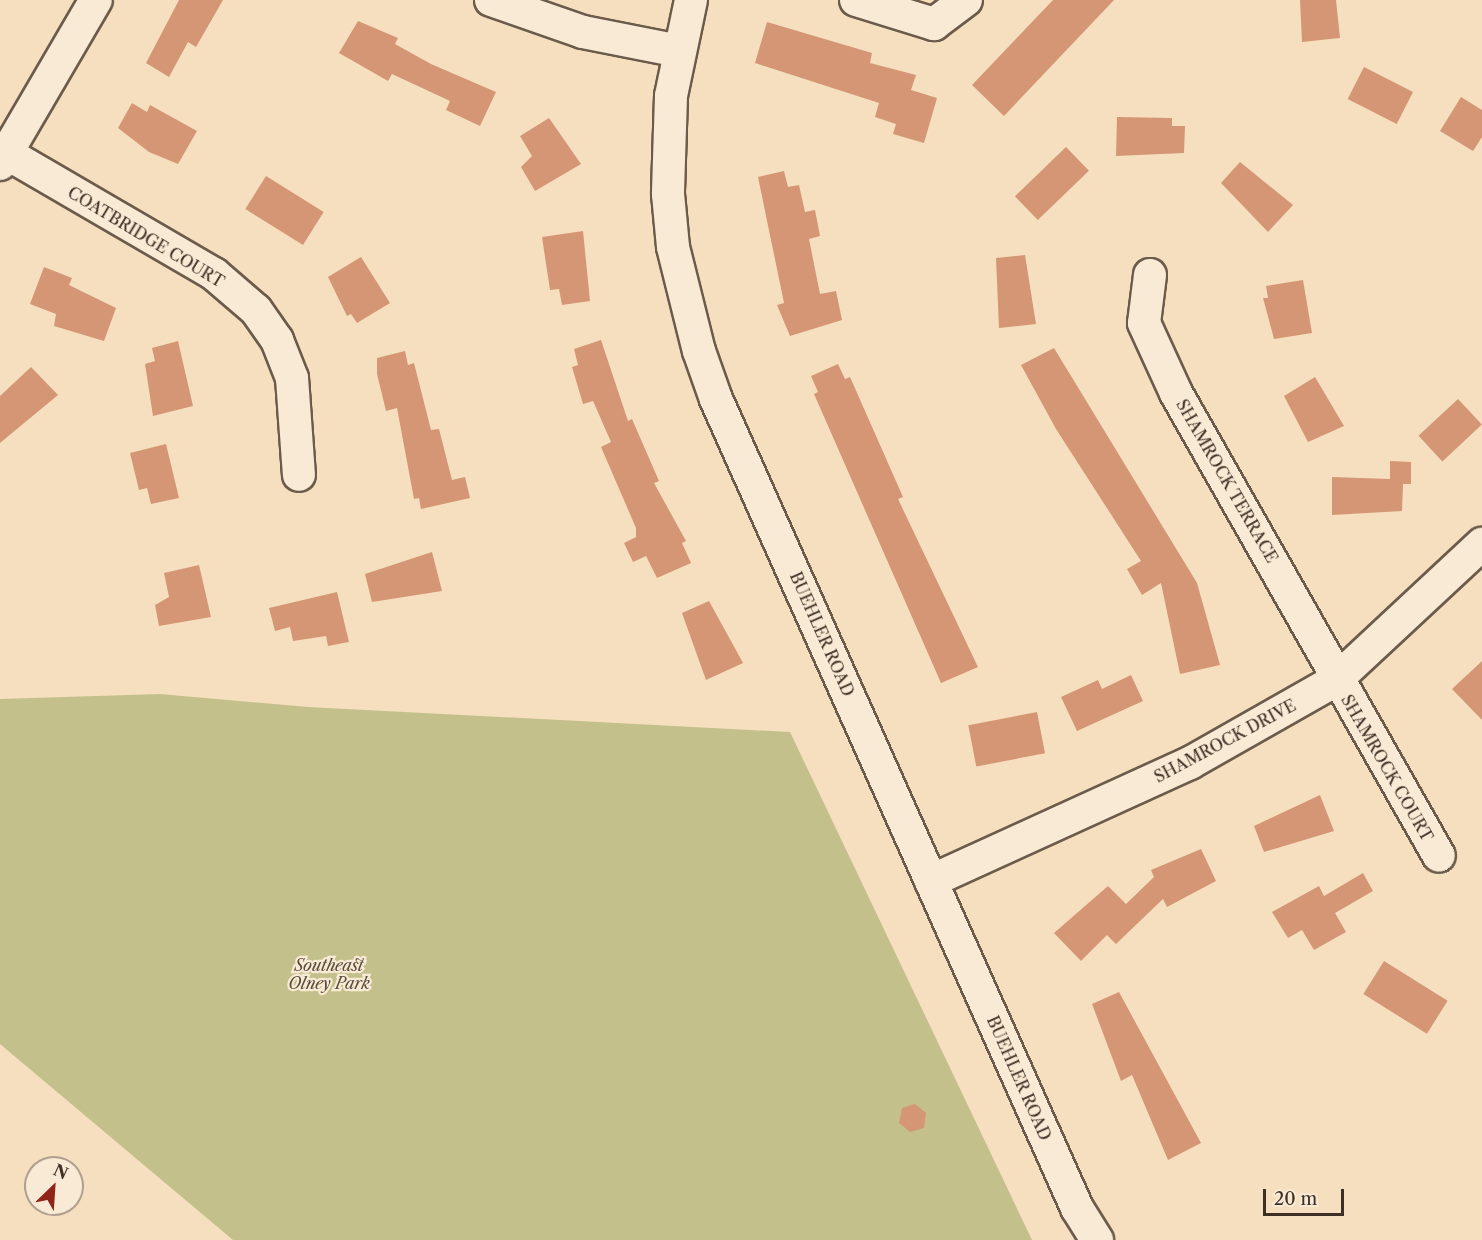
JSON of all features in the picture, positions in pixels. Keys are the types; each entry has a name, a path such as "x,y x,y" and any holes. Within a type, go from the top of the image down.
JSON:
{"street":[{"path":"3,159 96,0"},
{"path":"491,0 583,32 679,51"},
{"name":"BUEHLER ROAD","path":"691,0 679,51 668,194 673,247 699,351 1077,1208 1097,1240"},
{"path":"856,0 934,24 966,0"},
{"name":"COATBRIDGE COURT","path":"3,159 214,274 256,310 277,340 292,378 299,475"},
{"name":"SHAMROCK TERRACE","path":"1150,275 1144,323 1167,373 1321,643 1336,680"},
{"name":"SHAMROCK DRIVE","path":"931,881 1190,763 1336,680 1482,544"},
{"name":"SHAMROCK COURT","path":"1336,680 1439,856"}],"green space":[{"name":"Southeast Olney Park","path":"160,694 308,707 790,732 1032,1240 233,1240 0,1044 0,699"}],"building":[{"path":"179,0 223,0 196,47 188,42 169,77 146,63"},
{"path":"1053,0 1114,0 1004,116 972,85"},
{"path":"1300,0 1336,0 1340,38 1302,42"},
{"path":"358,21 398,38 395,44 431,64 496,92 480,126 446,110 450,101 392,74 388,81 339,53"},
{"path":"767,22 872,53 870,63 916,75 911,90 937,98 924,143 893,134 896,124 875,117 879,103 755,63"},
{"path":"1364,67 1413,92 1397,124 1348,99"},
{"path":"1461,97 1482,110 1482,137 1473,151 1440,131"},
{"path":"132,103 147,112 150,105 197,131 178,164 149,152 118,128"},
{"path":"1117,117 1172,118 1172,126 1185,126 1184,153 1116,156"},
{"path":"549,118 581,164 535,191 521,167 532,156 520,136"},
{"path":"1066,147 1089,171 1038,220 1015,196"},
{"path":"1240,162 1293,205 1268,232 1221,183"},
{"path":"784,171 788,187 799,185 805,212 815,210 820,236 809,239 820,294 836,291 842,320 790,336 777,305 784,303 758,177"},
{"path":"266,176 324,212 303,245 245,209"},
{"path":"583,231 590,301 562,305 559,289 550,290 542,237"},
{"path":"1025,255 1036,324 999,328 996,258"},
{"path":"361,257 390,303 357,323 351,314 347,316 328,277"},
{"path":"44,267 72,278 69,285 116,308 104,341 54,326 56,314 30,304"},
{"path":"1303,280 1312,333 1274,339 1263,298 1268,298 1266,286"},
{"path":"601,340 628,421 632,419 659,481 654,483 686,541 682,543 691,563 657,578 646,556 633,562 624,543 636,537 636,528 601,447 611,442 593,401 583,404 572,367 578,365 574,349"},
{"path":"178,341 193,406 153,416 145,364 155,361 152,348"},
{"path":"1054,348 1197,583 1220,665 1180,674 1161,583 1142,595 1127,569 1141,561 1056,429 1021,365"},
{"path":"405,351 408,365 414,363 431,430 439,429 452,480 465,477 470,498 421,509 419,498 414,499 397,408 386,411 377,374 377,358"},
{"path":"838,364 845,379 850,377 903,497 898,499 978,667 941,683 814,394 818,392 811,376"},
{"path":"31,367 58,395 0,443 0,396"},
{"path":"1315,377 1344,426 1308,442 1284,396"},
{"path":"1458,399 1482,425 1442,461 1419,436"},
{"path":"166,444 179,498 151,504 147,488 139,490 130,453"},
{"path":"1390,461 1411,462 1411,484 1403,484 1402,511 1332,515 1332,477 1390,479"},
{"path":"432,552 442,591 372,602 365,574"},
{"path":"199,565 211,617 159,626 155,605 169,597 164,573"},
{"path":"337,592 349,642 328,646 326,636 293,641 290,627 275,631 269,608"},
{"path":"709,601 743,663 706,680 682,613"},
{"path":"1482,661 1482,720 1452,689"},
{"path":"1131,675 1143,701 1077,731 1061,697 1098,680 1102,689"},
{"path":"1037,712 1045,753 976,767 968,725"},
{"path":"1320,795 1334,831 1264,852 1254,826"},
{"path":"1201,849 1216,881 1167,907 1163,899 1116,944 1107,935 1081,961 1054,933 1108,886 1126,904 1154,877 1151,870"},
{"path":"1363,873 1373,891 1335,913 1346,932 1314,950 1302,930 1288,938 1272,912 1319,886 1324,896"},
{"path":"1384,961 1448,1001 1427,1034 1363,994"},
{"path":"1119,992 1201,1143 1168,1160 1132,1075 1121,1081 1092,1004"},
{"path":"915,1104 926,1113 924,1128 910,1132 899,1123 902,1108"}]}
